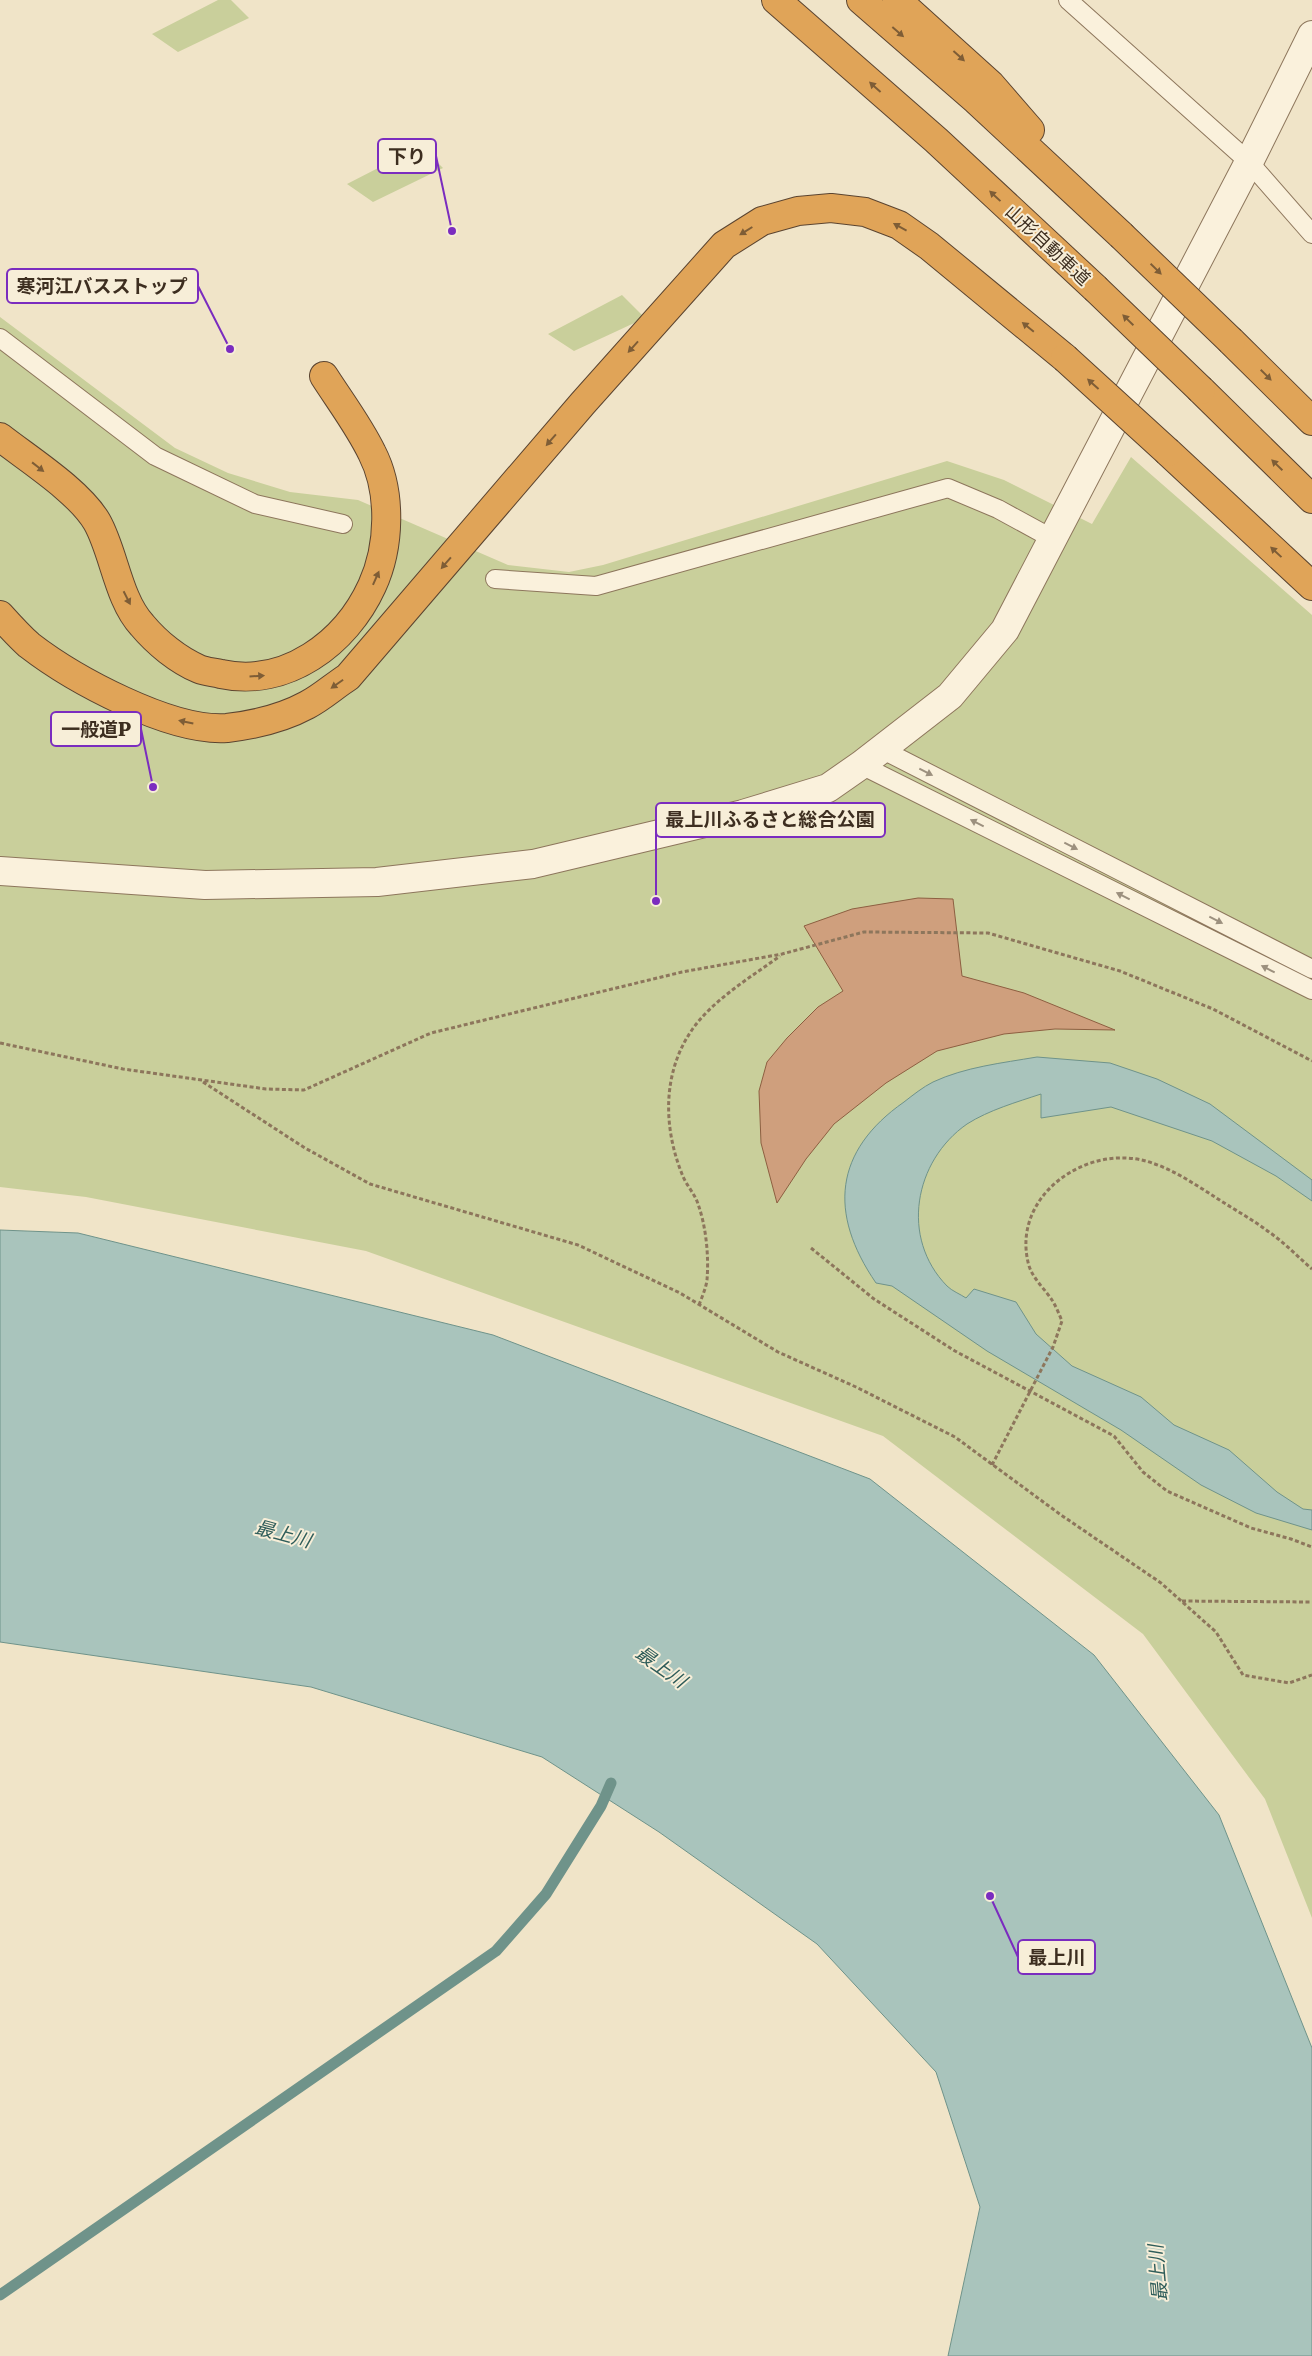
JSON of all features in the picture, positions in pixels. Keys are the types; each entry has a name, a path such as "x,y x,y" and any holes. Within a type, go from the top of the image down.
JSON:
{"highway":[{"name":"山形自動車道","path":"776,0 936,140 1095,288 1312,498"},
{"path":"861,0 976,100 1121,235 1312,421"},
{"path":"897,0 991,85 1121,235"},
{"path":"0,615 28,644 65,671 143,709 185,723 225,728 264,721 307,705 348,677 583,403 724,245 762,220 798,211 831,208 856,211 899,225 929,246 1065,358 1312,586"},
{"path":"0,437 72,493 96,521 123,591 141,624 168,650 200,669 237,677 271,675 308,660 336,637 363,605 379,570 385,529 384,493 373,454 324,376"}],"street":[{"path":"0,871 205,885 377,882 533,864 743,814 828,788 883,750 950,696 1004,630 1249,162 1312,35"}],"lane":[{"path":"1068,0 1249,162 1312,234"},
{"path":"0,338 154,456 255,504 343,524"},
{"path":"495,579 596,586 948,488 998,508 1053,539"},
{"path":"883,750 1312,969"},
{"path":"861,765 1312,990"}],"path":[{"path":"0,1043 123,1069 266,1089 304,1090 431,1033 682,972 782,954 864,932 988,933 1120,971 1213,1009 1312,1061"},
{"path":"699,1305 707,1280 704,1225 698,1203 683,1176 672,1145 667,1096 673,1071 683,1049 706,1013 725,996 782,954"},
{"path":"201,1080 305,1148 370,1184 578,1245 680,1293 778,1352 856,1387 955,1438 1061,1515 1161,1583 1216,1632 1243,1674 1290,1683 1312,1675"},
{"path":"992,1465 1053,1347 1062,1321 1052,1301 1028,1264 1025,1242 1027,1226 1039,1202 1055,1182 1074,1171 1098,1161 1121,1156 1152,1163 1196,1184 1271,1232 1312,1269"},
{"path":"811,1248 874,1299 955,1351 1114,1436 1143,1472 1167,1491 1251,1528 1312,1547"},
{"path":"1182,1601 1312,1602"}],"green space":[{"path":"218,0 231,0 249,18 178,52 152,34"},
{"path":"421,146 443,168 373,202 347,184"},
{"path":"622,295 645,318 574,351 548,334"},
{"path":"0,317 175,448 228,473 290,492 358,500 508,565 569,572 603,565 947,461 1004,480 1092,524 1131,457 1312,615 1312,1918 1265,1799 1143,1634 883,1436 366,1251 86,1197 0,1187"}],"water":[{"path":"1037,1057 1110,1063 1157,1079 1210,1104 1312,1180 1312,1201 1276,1176 1212,1141 1111,1107 1041,1118 1041,1094 994,1110 967,1124 949,1140 935,1158 925,1179 920,1201 919,1223 923,1246 932,1267 947,1286 966,1298 974,1289 1016,1302 1036,1334 1072,1366 1141,1397 1174,1425 1229,1450 1277,1492 1303,1509 1312,1510 1312,1530 1256,1513 1201,1485 1121,1430 987,1351 892,1286 876,1283 861,1257 850,1232 845,1208 846,1185 852,1162 863,1141 881,1121 933,1082 984,1066"},
{"path":"0,1230 78,1233 493,1335 870,1479 1094,1655 1219,1815 1312,2048 1312,2356 948,2356 980,2207 936,2072 817,1944 659,1832 542,1757 311,1687 0,1642"}],"building":[{"path":"918,898 953,899 962,976 1024,993 1115,1030 1055,1029 1004,1034 937,1051 886,1083 834,1124 806,1159 777,1203 761,1143 759,1091 767,1062 787,1038 818,1007 843,991 804,926 852,909"}],"waterway":[{"path":"0,2295 496,1951 546,1894 601,1806 611,1783"}],"place":[{"name":"下り","path":"452,231"},
{"name":"寒河江バスストップ","path":"230,349"},
{"name":"一般道P","path":"153,787"},
{"name":"最上川ふるさと総合公園","path":"656,901"},
{"name":"最上川","path":"990,1896"}]}
